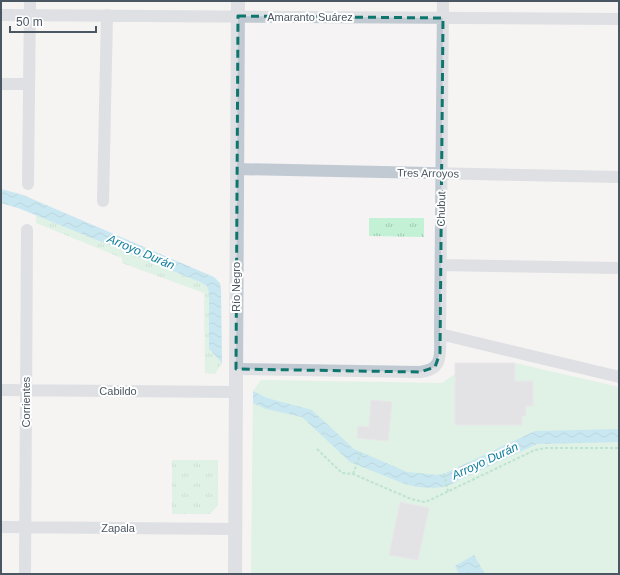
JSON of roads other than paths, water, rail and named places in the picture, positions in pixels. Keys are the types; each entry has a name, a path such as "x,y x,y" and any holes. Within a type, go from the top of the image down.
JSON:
{"street":[{"path":"28,184 30,1"},
{"name":"Río Negro","path":"235,574 238,1"},
{"name":"Chubut","path":"236,369 420,372 435,368 440,358 443,1"},
{"name":"Amaranto Suárez","path":"1,15 619,20"},
{"path":"103,201 106,15"},
{"path":"1,84 29,84"},
{"name":"Tres Arroyos","path":"237,169 619,177"},
{"name":"Corrientes","path":"25,574 27,230"},
{"path":"441,265 619,268"},
{"path":"440,334 619,377"},
{"name":"Cabildo","path":"1,390 236,392"},
{"name":"Zapala","path":"1,527 235,529"}],"water":[{"name":"Arroyo Durán","path":"1,189 23,195 214,277 220,283 221,290 222,363 209,349 209,293 207,286 18,208 1,203"},
{"name":"Arroyo Durán","path":"253,391 267,398 312,410 354,449 407,472 438,475 446,473 535,431 619,429 619,442 537,444 447,486 426,488 405,484 350,462 302,417 266,409 253,403"},
{"path":"474,555 485,574 459,574 455,566"}]}
